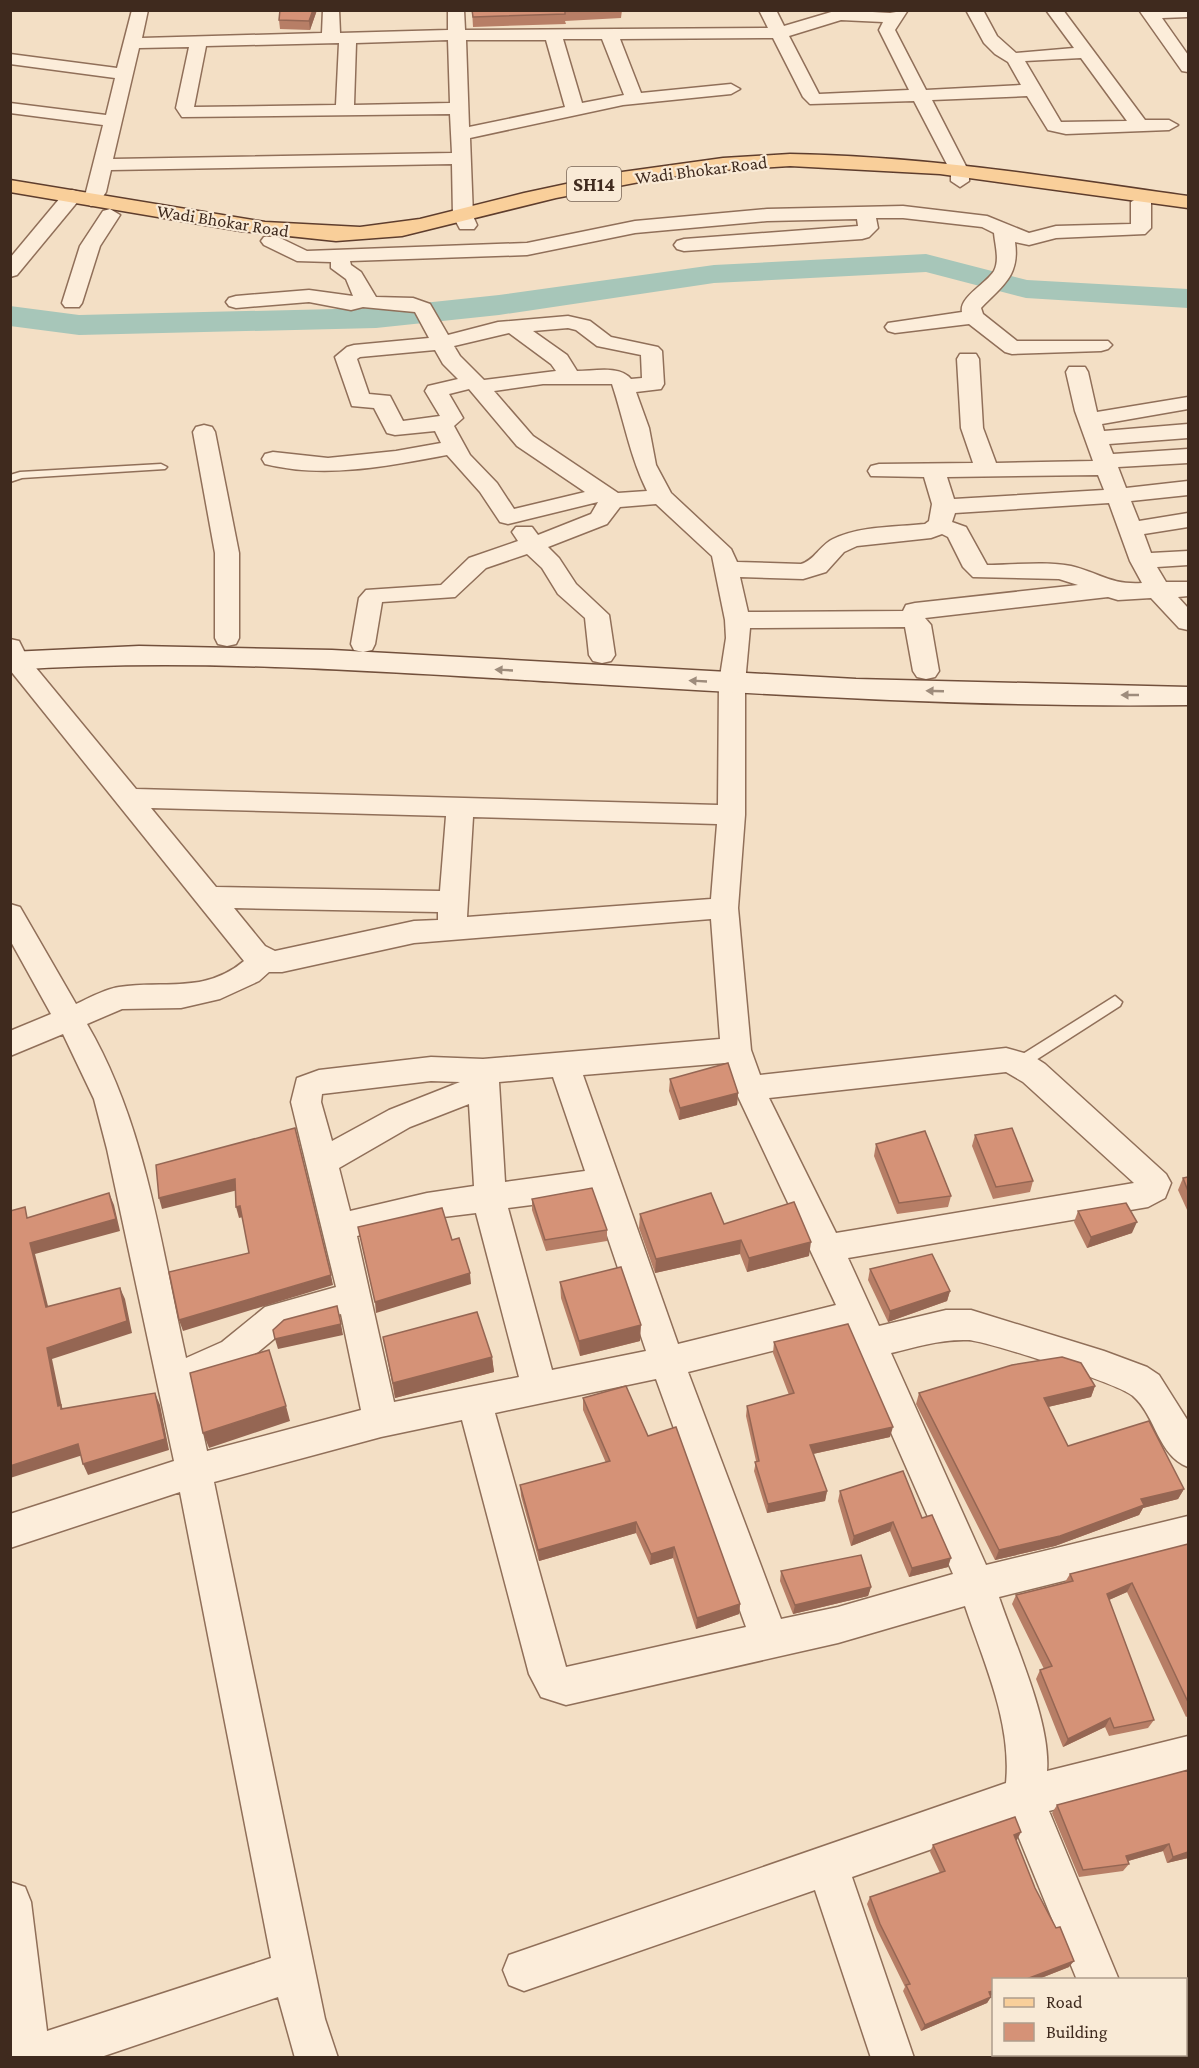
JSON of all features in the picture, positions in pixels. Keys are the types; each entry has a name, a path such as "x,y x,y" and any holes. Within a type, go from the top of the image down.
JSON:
{"main road":[{"name":"Wadi Bhokar Road","path":"10,200 75,201 110,215 225,237 334,244 380,240 578,196 732,173 831,169 960,176 1186,202"},
{"name":"Wadi Bhokar Road","path":"960,176 1141,202 1186,202"},
{"name":"Wadi Bhokar Road","path":"10,186 75,201 305,233 383,232 465,220"}],"street":[{"path":"10,271 75,201 102,165 140,10"},
{"path":"331,10 340,38 345,110"},
{"path":"456,10 465,220"},
{"path":"767,10 812,97 816,100 1032,90"},
{"path":"974,10 993,45 1002,54 1015,59 1052,123 1059,128 1168,125"},
{"path":"1054,10 1140,126"},
{"path":"1148,12 1188,12"},
{"path":"1148,12 1188,67"},
{"path":"132,43 457,35 779,33 840,15 898,14"},
{"path":"898,14 887,30 960,176"},
{"path":"553,34 575,109"},
{"path":"609,34 634,98"},
{"path":"199,41 185,108 188,112 459,108"},
{"path":"1015,59 1023,56 1085,53"},
{"path":"10,59 124,74"},
{"path":"460,134 634,98 731,89"},
{"path":"10,108 111,121"},
{"path":"102,165 461,158"},
{"path":"271,241 299,256 527,249 641,227 767,215 867,212 903,212 987,222 1017,237 1029,239 1056,232 1134,232 1141,228 1141,202"},
{"path":"684,245 862,232 868,228 867,212"},
{"path":"72,303 90,246 110,215"},
{"path":"973,317 971,307 1004,272 1007,265 1003,230"},
{"path":"340,256 341,268 354,276 365,299 372,303 413,304 423,308 451,359 476,384 525,441 607,497 622,501 661,496"},
{"path":"236,302 309,296 351,304 365,299"},
{"path":"896,327 973,317 988,326 1012,348 1101,345"},
{"path":"604,342 565,368 543,378 476,384 436,391 452,418 442,424 392,427 382,401 360,401 346,357 354,351 440,342 514,327 577,323 604,342 651,351 653,384 624,386"},
{"path":"514,327 565,368 618,377 624,386 638,428 645,465 661,496 723,554 737,620 733,672 731,814 724,908 736,1050 749,1088 826,1248 976,1585 1011,1688 1025,1740 1028,1760 1025,1797 1031,1819 1097,1978"},
{"path":"968,359 972,428 987,469"},
{"path":"1077,372 1092,429 1142,561 1159,592 1188,622"},
{"path":"1092,429 1188,403"},
{"path":"442,424 467,466 489,488 504,514 515,517 607,497"},
{"path":"1092,429 1188,431"},
{"path":"204,432 227,553 226,638"},
{"path":"273,459 328,465 396,458 455,447"},
{"path":"879,471 1106,464 1188,456"},
{"path":"933,470 942,517 958,532 975,567 981,572 1059,572 1071,574 1110,590 1129,593 1188,589"},
{"path":"728,569 803,572 818,567 836,547 852,539 931,531 942,517 1188,488"},
{"path":"363,644 371,598 375,595 446,592 456,588 472,566 533,546 599,519 606,513 607,497"},
{"path":"515,517 533,546 551,563 567,589 597,615 602,656"},
{"path":"1130,529 1188,520"},
{"path":"1142,561 1188,558"},
{"path":"778,572 784,618"},
{"path":"910,619 915,611 1110,590"},
{"path":"737,620 910,619 920,625 926,671"},
{"path":"12,653 169,637 226,638 602,656 733,672 926,671 1026,684 1188,674"},
{"path":"12,653 94,655 185,653 733,672 1026,684 1188,696"},
{"path":"12,653 208,897 255,954 264,960 282,961 414,932 452,915"},
{"path":"128,798 731,814"},
{"path":"452,915 460,807"},
{"path":"208,897 452,915 724,908"},
{"path":"10,914 70,1018 109,1099 123,1149 194,1471 304,2019 317,2058"},
{"path":"10,1044 119,998 181,997 211,991 249,973 264,960"},
{"path":"322,1163 369,1132 483,1079 564,1065 736,1050"},
{"path":"749,1088 1006,1060 1020,1063 1148,1175 1155,1184 1154,1189 1148,1194 826,1248"},
{"path":"564,1065 667,1362 768,1638"},
{"path":"381,1421 339,1227 306,1102 308,1087 319,1082 431,1069 483,1079"},
{"path":"483,1079 486,1156 493,1216 539,1387"},
{"path":"339,1227 427,1206 604,1182"},
{"path":"173,1378 218,1362 234,1353 266,1323 277,1317 355,1296"},
{"path":"10,1531 194,1471 381,1421 667,1362 862,1330 971,1325 1104,1366 1135,1378 1147,1386 1188,1451"},
{"path":"474,1401 548,1674 555,1683 566,1686 768,1638 838,1625 976,1585 1188,1533"},
{"path":"524,1970 1025,1797 1188,1755"},
{"path":"827,1865 892,2058"},
{"path":"10,1902 31,2058 294,1971"}],"lane":[{"path":"10,479 20,475 161,467"},
{"path":"1020,1063 1115,1002"}],"building":[{"path":"280,10 313,10 309,21 279,20"},
{"path":"472,10 565,10 565,14 473,17"},
{"path":"728,1063 738,1093 680,1108 670,1079"},
{"path":"295,1128 331,1275 179,1320 169,1272 249,1253 240,1206 236,1207 235,1179 159,1198 156,1165"},
{"path":"1012,1128 1033,1181 996,1187 975,1135"},
{"path":"925,1131 951,1196 899,1203 876,1144"},
{"path":"1188,1177 1188,1191 1183,1178"},
{"path":"592,1188 607,1230 545,1240 532,1199"},
{"path":"109,1193 116,1219 30,1243 46,1307 120,1288 127,1321 47,1348 58,1406 61,1405 61,1409 155,1393 165,1439 83,1464 78,1444 10,1466 10,1211 25,1207 27,1218"},
{"path":"711,1193 724,1224 794,1202 811,1242 749,1258 741,1240 656,1259 640,1214"},
{"path":"1126,1203 1137,1222 1091,1237 1078,1211"},
{"path":"442,1208 452,1240 459,1238 470,1273 375,1302 358,1227"},
{"path":"932,1254 950,1291 890,1311 870,1269"},
{"path":"621,1267 641,1325 579,1341 560,1282"},
{"path":"337,1306 341,1324 275,1339 273,1330 284,1320"},
{"path":"477,1312 492,1357 393,1383 383,1337"},
{"path":"848,1324 893,1427 810,1445 827,1491 768,1504 755,1462 759,1461 747,1406 794,1393 774,1342"},
{"path":"269,1350 286,1406 203,1433 190,1373"},
{"path":"1062,1357 1081,1363 1095,1386 1044,1398 1068,1446 1149,1421 1184,1489 1141,1499 1144,1505 1060,1536 999,1550 919,1393 1012,1365"},
{"path":"626,1386 648,1436 676,1427 740,1604 697,1618 674,1547 651,1554 636,1522 538,1550 520,1485 610,1461 583,1398"},
{"path":"903,1471 922,1518 932,1515 951,1558 912,1568 893,1522 854,1536 840,1491"},
{"path":"1188,1544 1188,1702 1132,1583 1107,1594 1154,1720 1114,1728 1110,1718 1068,1739 1040,1670 1052,1666 1016,1595 1073,1581 1070,1574"},
{"path":"861,1555 871,1587 795,1605 781,1571"},
{"path":"1188,1770 1188,1852 1173,1857 1169,1844 1126,1856 1129,1864 1083,1870 1057,1805"},
{"path":"1015,1817 1021,1832 1014,1835 1035,1888 1056,1928 1060,1927 1074,1961 1029,1978 992,1978 992,1991 989,1992 991,1997 925,2025 906,1985 910,1984 880,1924 870,1897 945,1871 933,1845"}],"waterway":[{"path":"10,316 79,325 376,318 499,305 714,274 828,270 926,263 1026,289 1188,299"}]}
